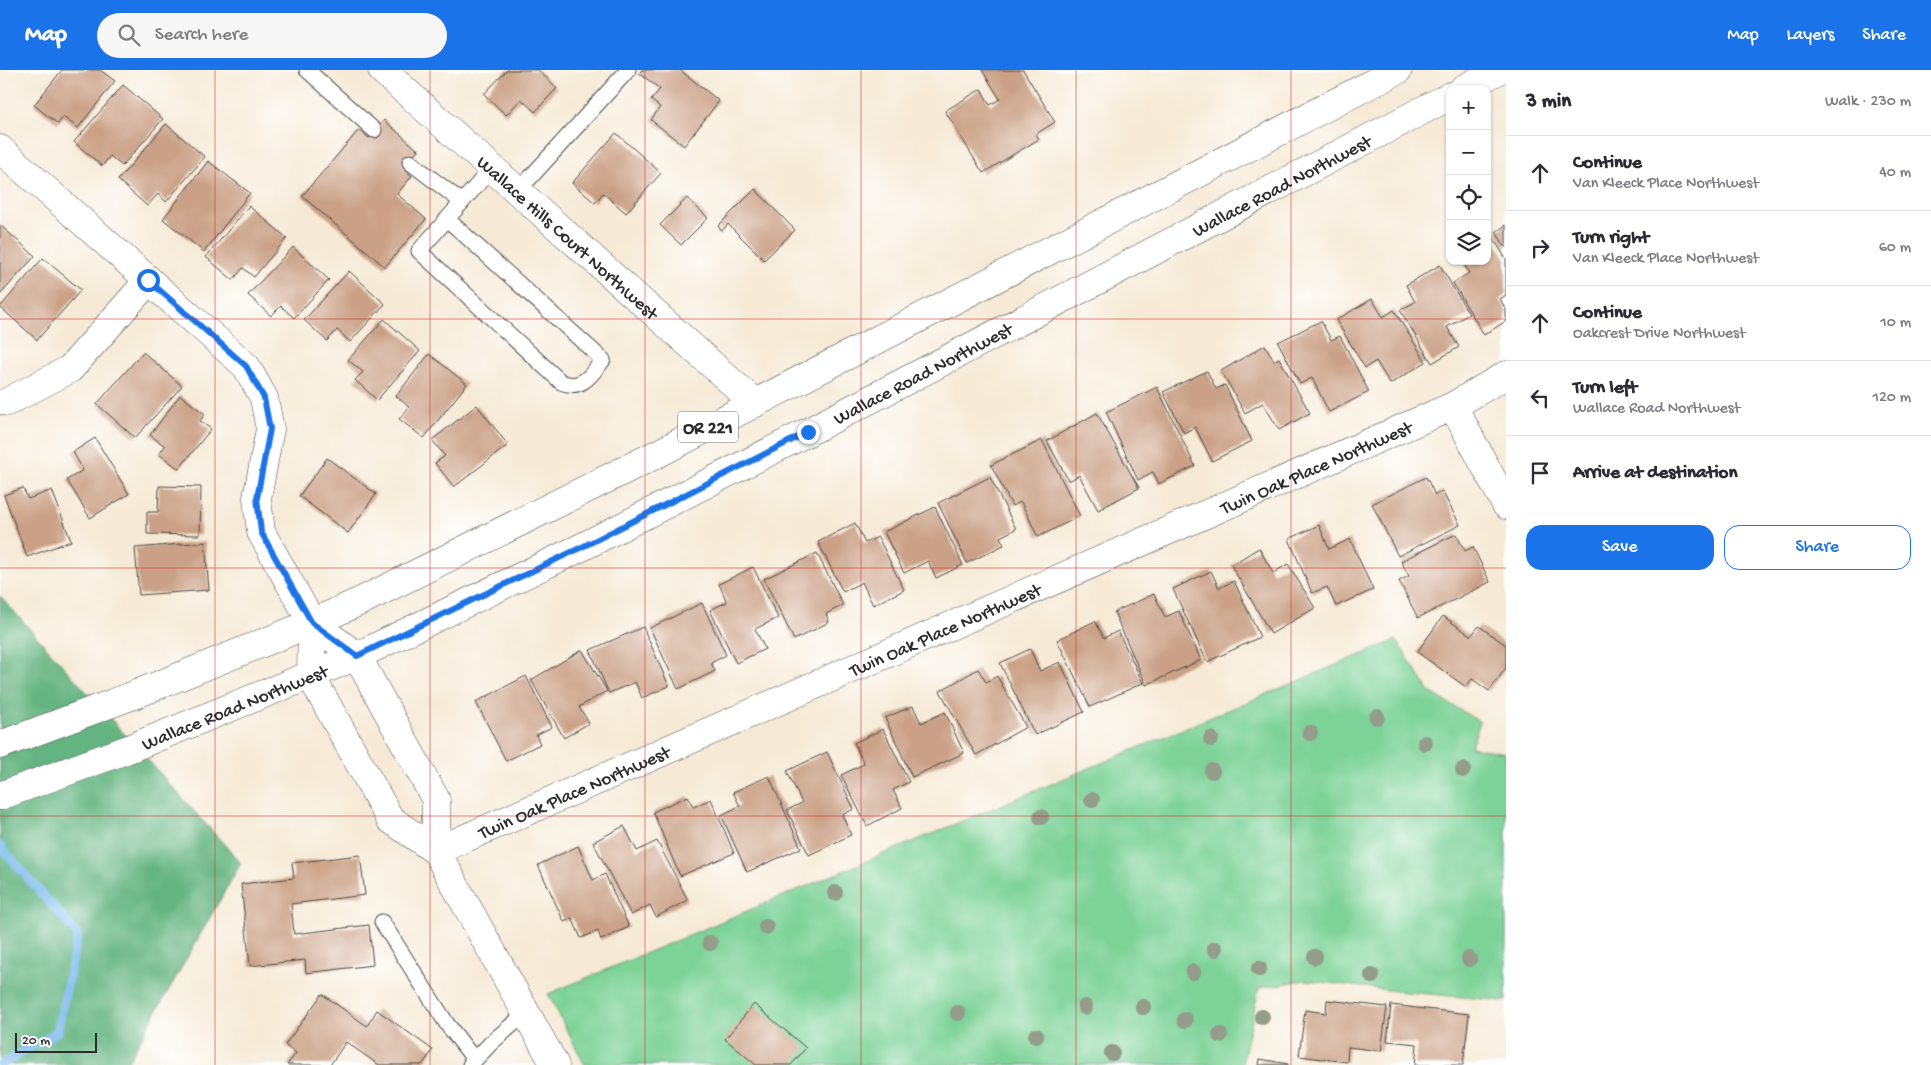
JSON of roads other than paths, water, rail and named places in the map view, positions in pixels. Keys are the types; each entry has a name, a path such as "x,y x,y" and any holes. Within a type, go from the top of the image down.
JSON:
{"street":[{"name":"Wallace Hills Court Northwest","path":"382,70 755,403"},
{"name":"OR 221","path":"0,745 134,695 364,600 755,403 1398,70"},
{"path":"1471,85 1499,70"},
{"name":"Wallace Road Northwest","path":"0,796 126,750 357,656 584,546 808,432 1446,98"},
{"path":"0,149 246,366 264,398 270,429 257,498 261,532 312,623 357,656 436,800 436,851"},
{"path":"6,402 70,369 148,280"},
{"name":"Twin Oak Place Northwest","path":"436,851 1452,406 1506,375"},
{"path":"1452,406 1506,506"},
{"path":"312,623 311,676 390,819 436,851 555,1065"}],"lane":[{"path":"307,70 374,130"},
{"path":"518,191 628,70"},
{"path":"410,162 462,202"},
{"path":"447,219 603,360 587,381 570,385 561,382 419,251 447,219 492,168"},
{"path":"382,922 472,1062 526,1013"}],"waterway":[{"path":"0,846 78,935 57,1032 0,1065"}]}
